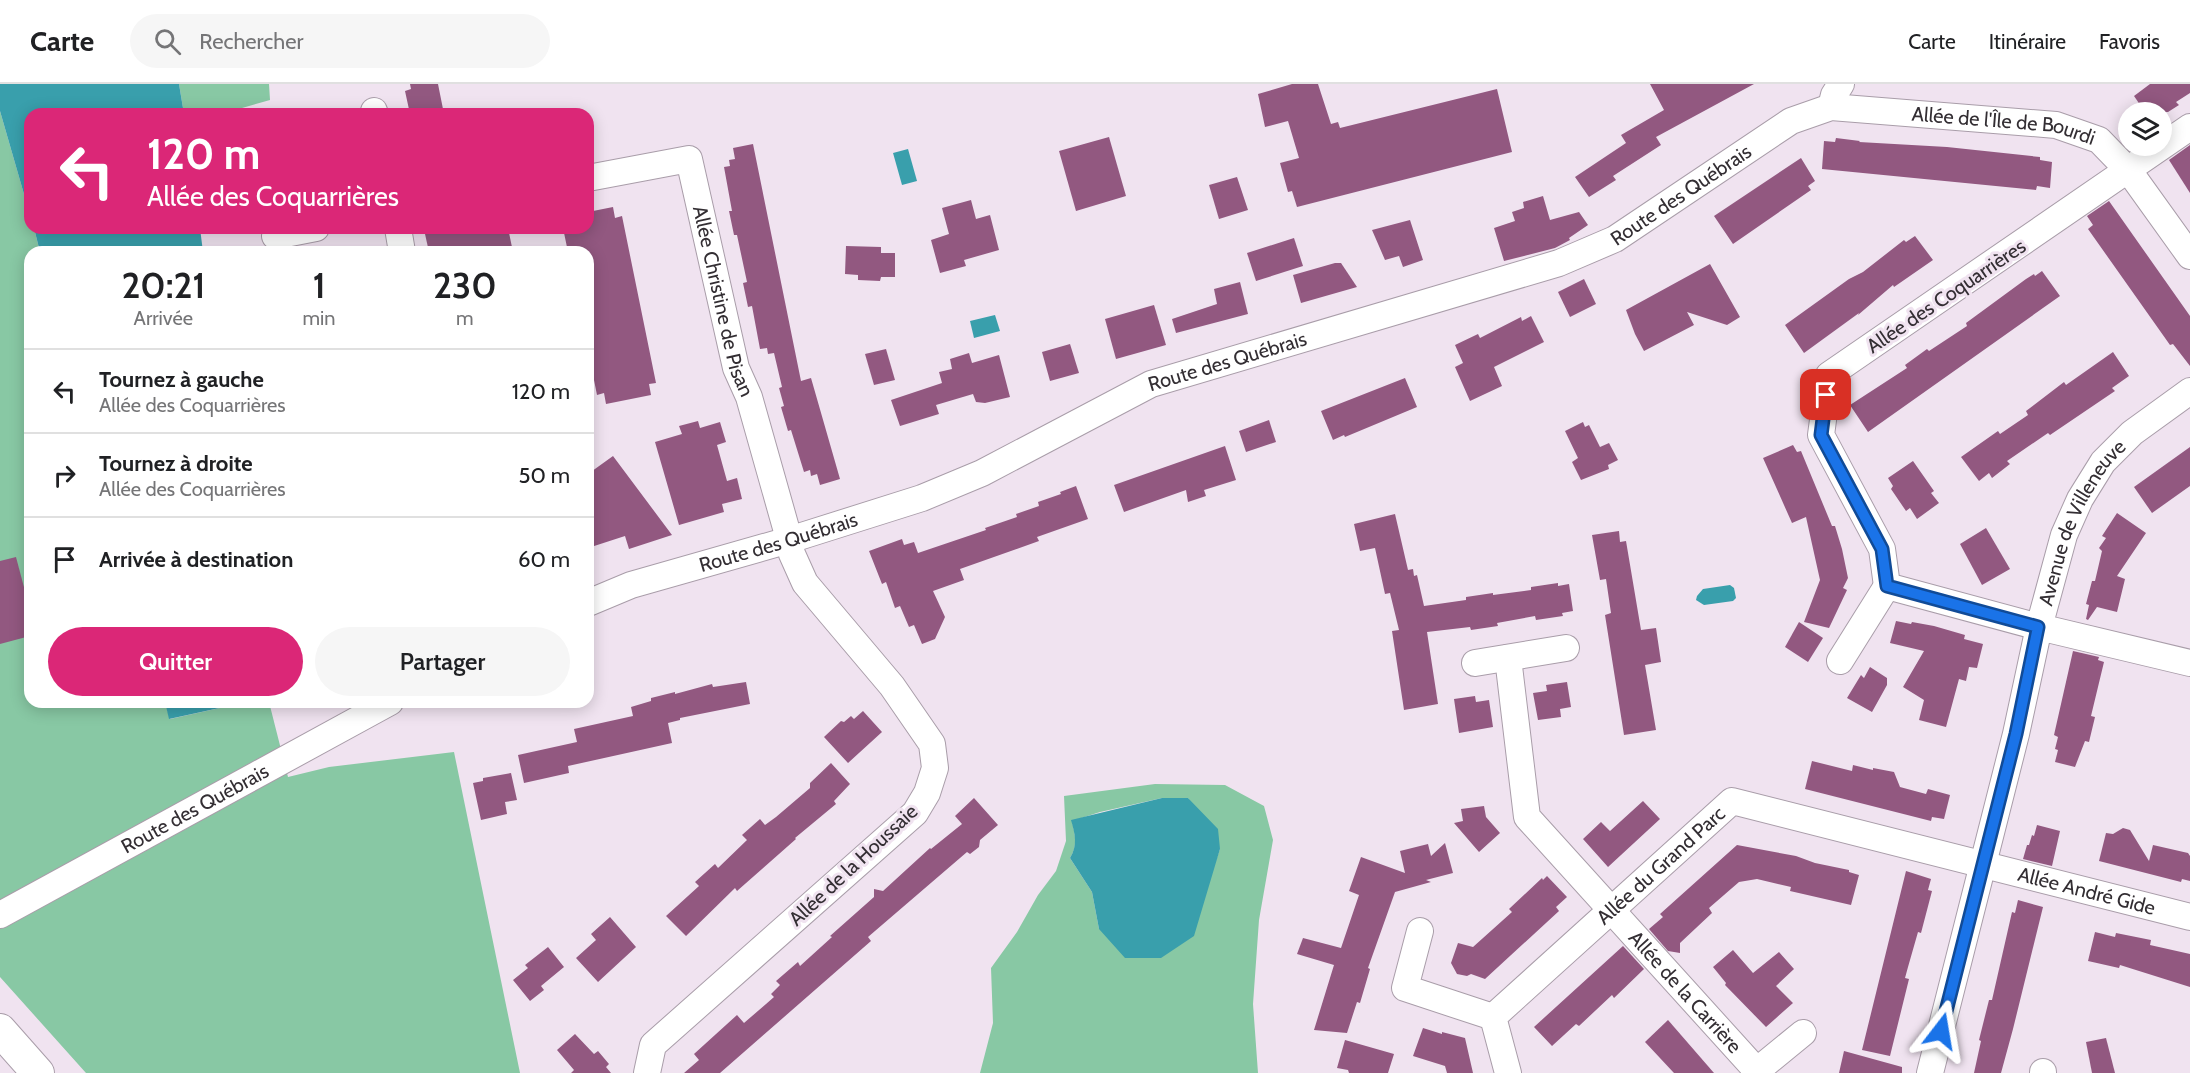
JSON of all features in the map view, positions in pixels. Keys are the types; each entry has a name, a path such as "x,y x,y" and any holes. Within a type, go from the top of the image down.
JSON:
{"main road":[{"path":"0,1030 38,1073"}],"street":[{"name":"Allée de l'Île de Bourdi","path":"1836,96 2056,125 2099,140 2129,171 2190,256"},
{"name":"Route des Québrais","path":"594,600 631,585 789,540 922,498 982,473 1151,384 1559,263 1615,239 1791,121 1836,96"},
{"name":"Allée des Coquarrières","path":"1887,586 1882,549 1821,435 1829,375 2190,127"},
{"name":"Allée Christine de Pisan","path":"594,177 689,159 735,368 749,397 789,540"},
{"path":"275,236 285,234"},
{"name":"Avenue de Villeneuve","path":"1930,1073 2016,734 2038,627 2064,535 2080,499 2103,462 2132,433 2190,391"},
{"name":"Allée de la Houssaie","path":"647,1073 653,1045 915,813 927,793 935,768 932,744 892,686 805,583 792,554 789,540"},
{"path":"1840,661 1887,586 2038,627 2190,663"},
{"path":"1475,663 1566,648"},
{"name":"Allée de la Carrière","path":"1508,658 1527,817 1755,1072 1803,1033"},
{"name":"Route des Québrais","path":"0,915 379,708"},
{"name":"Allée du Grand Parc","path":"1493,1017 1732,801 1982,865"},
{"name":"Allée André Gide","path":"1982,865 2190,917"},
{"path":"1420,931 1405,988 1493,1017 1508,1073"}],"green space":[{"path":"179,84 269,84 270,100 242,108 183,108"},
{"path":"0,111 24,194 24,234 36,234 38,246 24,246 24,708 167,708 170,719 220,708 271,708 288,777 329,767 454,752 520,1073 86,1073 0,977"},
{"path":"1155,784 1225,785 1264,806 1273,840 1259,920 1253,1004 1258,1073 980,1073 993,1023 991,968 1056,871 1066,841 1064,796","holes":["1162,798 1188,798 1220,849 1213,869 1099,929 1092,892 1070,858 1075,844 1072,821"]}],"water":[{"path":"0,84 179,84 183,108 24,108 24,194 0,111"},
{"path":"908,149 917,181 902,185 893,153"},
{"path":"36,234 201,234 202,246 38,246"},
{"path":"995,315 1000,331 974,338 970,321"},
{"path":"1730,585 1734,588 1736,598 1733,601 1704,605 1696,600 1703,589"},
{"path":"166,708 219,708 169,719"},
{"path":"1162,798 1188,798 1218,829 1220,849 1194,936 1161,958 1125,958 1099,929 1092,892 1070,858 1075,844 1071,820"}],"building":[{"path":"410,84 438,84 443,108 409,108 405,91 411,89"},
{"path":"1292,84 1318,84 1331,124 1338,122 1340,128 1497,89 1512,152 1297,207 1292,191 1288,192 1280,163 1299,158 1288,121 1265,127 1258,94"},
{"path":"1650,84 1754,84 1656,137 1661,145 1613,176 1616,180 1589,197 1575,177 1626,143 1621,135 1664,110"},
{"path":"2150,84 2190,84 2190,93 2176,102 2179,105 2172,109 2172,102 2138,102 2134,96"},
{"path":"1109,137 1126,196 1076,211 1059,151"},
{"path":"1836,138 1859,142 1947,147 2040,157 2040,160 2052,162 2050,188 2037,186 2036,190 1822,169 1824,141 1835,142"},
{"path":"753,144 801,381 811,378 840,479 820,485 817,474 811,476 810,470 804,472 791,430 788,431 781,407 784,406 779,388 782,387 774,353 768,354 767,348 760,349 752,306 748,307 743,283 747,282 737,235 734,235 729,211 732,211 724,167 730,166 729,160 735,159 733,148"},
{"path":"2190,145 2190,193 2169,160"},
{"path":"1801,158 1815,181 1808,186 1811,190 1733,244 1714,216"},
{"path":"1237,177 1248,210 1219,219 1209,185"},
{"path":"1543,196 1550,220 1579,212 1588,225 1569,238 1570,240 1555,248 1504,261 1494,228 1515,221 1512,212 1524,208 1523,202"},
{"path":"971,200 976,219 990,215 999,250 964,260 966,266 940,273 931,240 949,234 942,208"},
{"path":"2109,201 2190,316 2190,366 2173,344 2170,345 2088,229 2093,225 2087,216"},
{"path":"613,207 615,218 622,216 656,383 649,384 651,395 606,404 604,393 597,395 594,380 594,246 567,246 564,234 594,234 594,211"},
{"path":"1410,220 1423,260 1403,267 1399,256 1385,260 1372,230"},
{"path":"425,234 509,234 512,246 428,246"},
{"path":"1915,236 1933,260 1894,287 1893,285 1858,315 1859,313 1804,353 1785,325 1849,279 1863,272 1904,240 1906,242"},
{"path":"1294,238 1303,266 1256,281 1247,253"},
{"path":"846,246 881,247 881,253 895,253 895,277 881,277 880,281 858,280 858,275 845,274"},
{"path":"1341,263 1357,287 1301,303 1293,275"},
{"path":"1710,264 1740,317 1727,325 1687,312 1694,325 1644,351 1626,310"},
{"path":"2042,271 2060,296 1868,432 1850,405 1907,368 1905,365 1927,349 1929,351 1967,326 1966,323 2026,279"},
{"path":"1584,279 1596,304 1570,317 1558,292"},
{"path":"1240,282 1248,314 1176,333 1172,319 1217,304 1214,289"},
{"path":"1154,305 1166,345 1116,359 1105,319"},
{"path":"1531,316 1544,342 1494,367 1502,386 1470,401 1455,367 1463,363 1455,345 1478,334 1480,338 1521,317 1522,321"},
{"path":"1070,344 1079,373 1050,381 1042,352"},
{"path":"886,349 895,380 874,385 865,354"},
{"path":"2113,352 2129,376 2112,388 2115,391 2007,461 2010,464 1992,478 1989,473 1979,481 1961,457 1998,431 2000,434 2028,415 2026,411 2064,382 2066,385"},
{"path":"969,353 972,363 999,355 1010,397 985,403 976,402 973,394 936,405 939,414 900,426 891,400 942,383 939,372 952,369 950,359"},
{"path":"1405,378 1417,407 1333,440 1321,411"},
{"path":"1269,420 1276,442 1246,452 1239,431"},
{"path":"698,421 700,428 720,422 726,442 717,445 727,481 737,478 742,499 722,504 724,512 679,525 655,442 682,434 679,426"},
{"path":"1583,422 1585,427 1589,425 1600,447 1609,443 1618,460 1608,465 1609,469 1581,480 1572,462 1578,458 1565,431"},
{"path":"1793,445 1797,452 1801,451 1832,526 1835,526 1848,578 1843,588 1847,590 1829,628 1804,622 1820,580 1806,517 1792,523 1763,458"},
{"path":"1225,446 1236,480 1204,490 1206,496 1188,502 1186,490 1124,512 1114,485"},
{"path":"2190,447 2190,486 2152,513 2134,487"},
{"path":"613,456 672,535 629,549 625,536 594,546 594,470"},
{"path":"1913,461 1934,491 1931,493 1939,503 1917,519 1910,508 1906,511 1891,489 1893,486 1888,478"},
{"path":"1076,486 1088,519 1037,537 1039,541 960,569 964,580 933,591 945,617 935,639 922,644 914,625 909,627 900,606 895,608 886,582 882,584 869,551 902,539 904,545 914,542 918,553 1017,517 1016,514 1039,506 1038,502"},
{"path":"2117,513 2146,533 2117,576 2125,579 2117,612 2097,607 2088,620 2086,619 2089,605 2086,604 2092,581 2095,581 2102,551 2099,548 2106,538 2102,536"},
{"path":"1395,514 1408,570 1413,569 1414,576 1417,575 1424,606 1466,600 1466,597 1531,590 1531,587 1558,583 1558,586 1569,584 1573,611 1562,613 1563,616 1536,620 1535,616 1497,623 1498,626 1471,630 1470,627 1427,632 1438,704 1404,710 1392,631 1399,630 1390,593 1385,594 1375,548 1360,551 1354,524"},
{"path":"1986,528 2010,569 1982,585 1960,544"},
{"path":"1619,531 1620,542 1626,541 1641,630 1656,628 1661,662 1645,665 1656,730 1624,735 1605,615 1611,613 1606,579 1600,580 1592,535"},
{"path":"16,557 24,587 24,638 0,644 0,561"},
{"path":"1896,621 1934,626 1965,635 1964,639 1983,644 1977,668 1969,667 1966,681 1959,679 1946,727 1919,720 1924,700 1903,687 1924,651 1890,643"},
{"path":"1799,622 1823,638 1808,662 1785,647"},
{"path":"2073,651 2099,657 2098,660 2104,662 2091,716 2095,717 2089,742 2085,741 2075,767 2055,762 2058,737 2054,735"},
{"path":"1870,667 1887,678 1887,685 1872,712 1847,698 1861,675 1864,678"},
{"path":"746,682 750,704 680,718 680,720 668,723 672,743 568,766 569,773 524,783 518,755 577,742 574,729 633,716 631,707 651,701 651,698 712,684 713,687"},
{"path":"1567,682 1571,707 1560,709 1561,717 1538,720 1533,693 1547,691 1546,685"},
{"path":"1475,696 1476,702 1489,700 1493,727 1459,733 1454,699"},
{"path":"863,711 882,732 848,763 824,737 841,721 844,722 851,716 854,719"},
{"path":"1812,761 1852,771 1853,765 1894,772 1900,787 1926,794 1928,789 1950,795 1944,819 1932,817 1931,821 1805,789"},
{"path":"831,763 850,784 834,801 836,804 737,891 735,888 686,936 666,916 699,886 695,882 715,864 718,868 747,840 742,835 760,819 765,825 776,817 810,788 810,783"},
{"path":"511,773 517,800 505,802 507,814 481,820 473,783 483,781 483,778"},
{"path":"974,798 998,825 980,840 979,847 970,854 967,852 868,937 871,941 720,1073 684,1073 699,1060 694,1054 737,1015 744,1023 774,997 771,994 780,985 776,981 798,962 800,966 832,937 830,936 874,897 874,889 883,891 930,848 962,824 955,816"},
{"path":"1643,801 1660,819 1608,867 1583,839 1601,822 1610,831"},
{"path":"1484,806 1486,817 1500,833 1479,852 1454,823 1463,821 1461,809"},
{"path":"2037,825 2060,831 2052,866 2023,859"},
{"path":"2123,828 2130,830 2149,861 2153,845 2188,853 2190,881 2182,879 2181,882 2099,861 2106,833 2113,834"},
{"path":"1445,843 1453,873 1395,892 1368,968 1370,969 1360,1003 1357,1002 1347,1033 1314,1030 1334,965 1297,954 1303,938 1341,948 1359,895 1349,891 1361,857 1405,873 1400,851 1428,844 1431,856"},
{"path":"1737,845 1796,856 1815,863 1849,870 1859,875 1851,905 1790,891 1791,887 1757,879 1739,882 1709,908 1712,913 1680,943 1680,953 1668,951 1649,929 1663,917 1660,914"},
{"path":"1906,871 1931,879 1928,890 1932,891 1921,933 1918,932 1905,978 1909,979 1890,1056 1862,1050"},
{"path":"1547,876 1567,897 1556,907 1559,911 1485,979 1471,974 1467,976 1457,974 1451,963 1458,943 1473,947 1512,912 1509,909"},
{"path":"2018,900 2043,907 2013,1029 2001,1073 1974,1073 1989,1000 1992,1000 2012,912 2015,913"},
{"path":"610,917 636,947 598,982 576,958 596,940 591,934"},
{"path":"2095,932 2115,937 2116,933 2151,940 2150,945 2190,954 2190,987 2120,965 2119,968 2088,961"},
{"path":"1623,946 1644,969 1614,998 1612,995 1579,1026 1576,1024 1552,1046 1534,1027"},
{"path":"548,947 564,967 541,986 544,990 530,1001 513,980 528,968 525,965"},
{"path":"1733,950 1753,973 1779,952 1794,969 1776,986 1793,1003 1766,1027 1725,985 1726,983 1713,967"},
{"path":"1668,1020 1714,1073 1674,1073 1645,1042"},
{"path":"1423,1028 1465,1038 1473,1073 1447,1073 1445,1066 1413,1056"},
{"path":"575,1034 594,1054 598,1051 609,1064 606,1067 611,1073 571,1073 574,1070 557,1050"},
{"path":"2106,1038 2115,1073 2092,1073 2086,1042"},
{"path":"1345,1040 1394,1054 1388,1073 1349,1073 1348,1070 1337,1068"},
{"path":"1844,1051 1902,1067 1902,1073 1839,1073"}],"route":[{"path":"1826,395 1821,435 1882,549 1887,586 2038,627 2016,734 1941,1031"}]}
